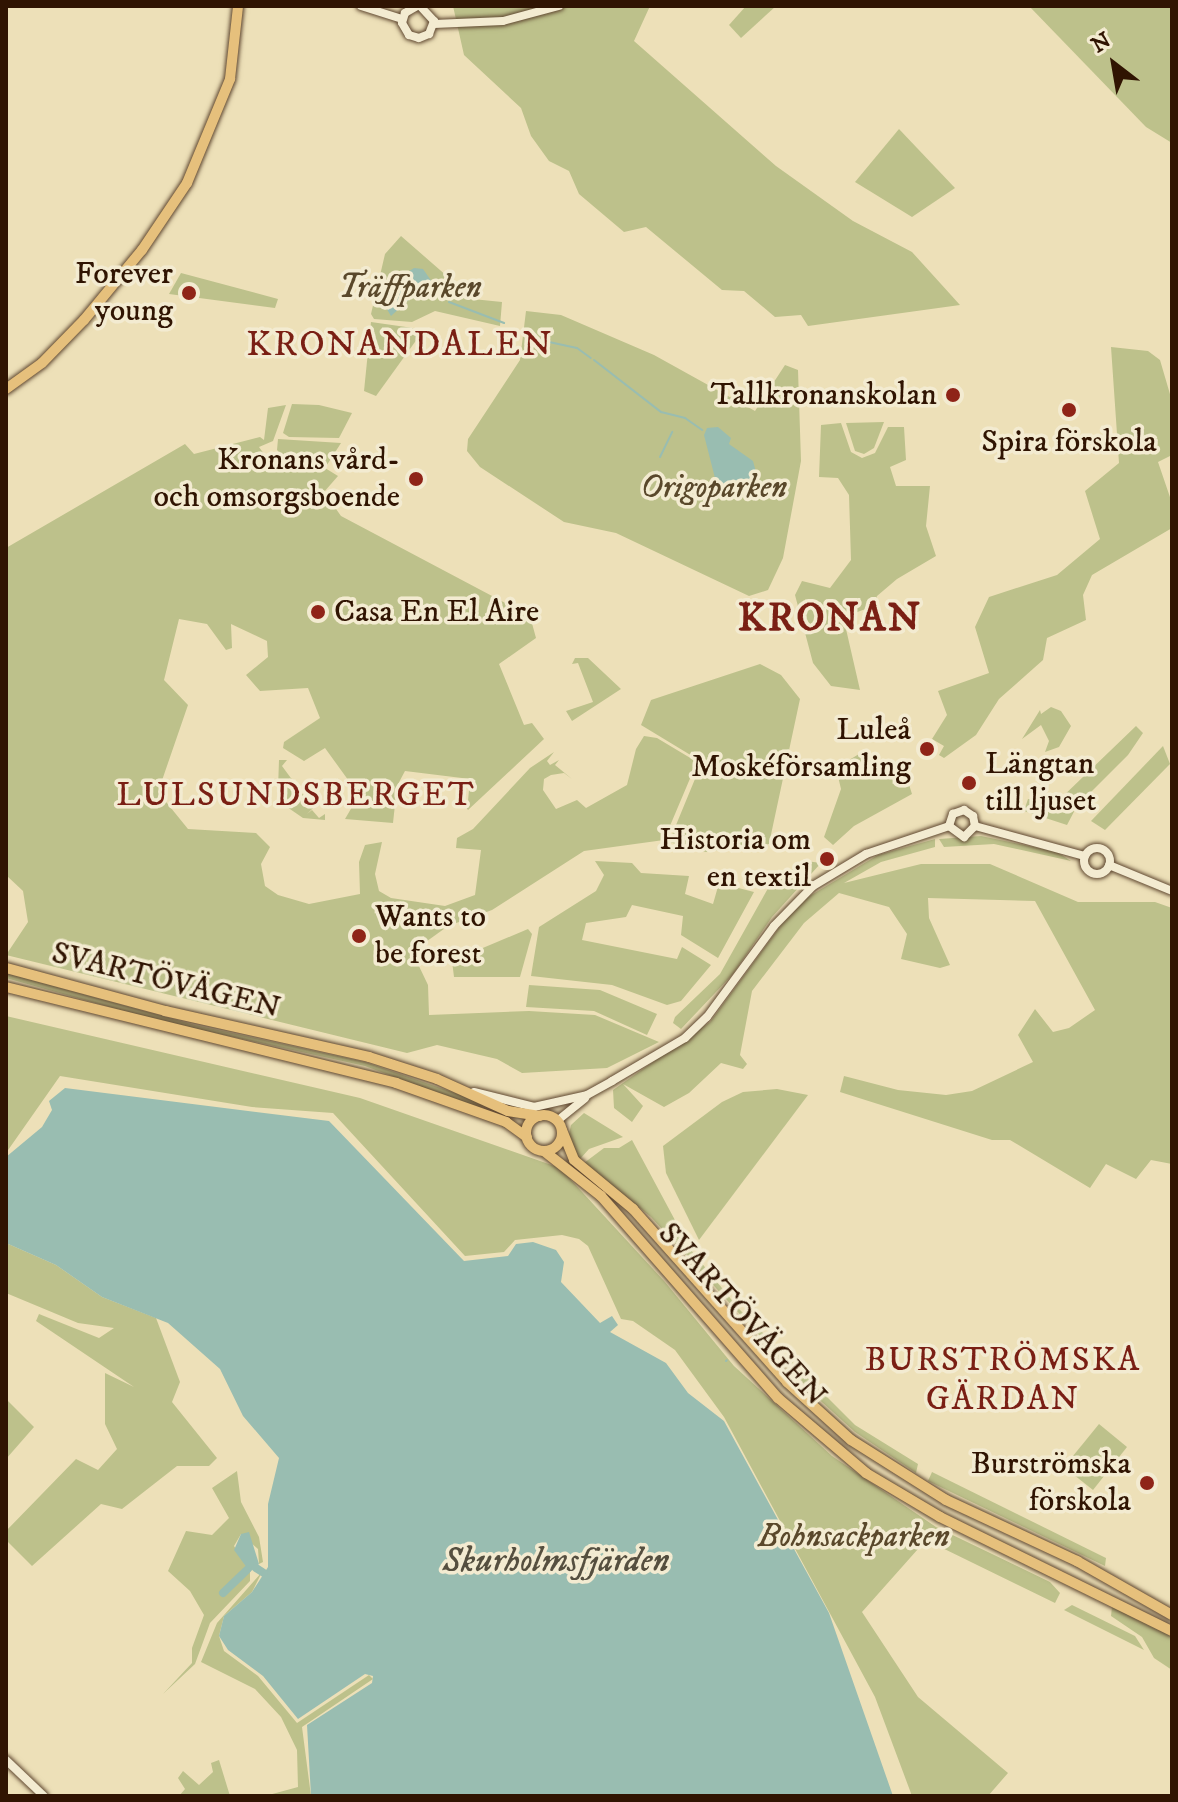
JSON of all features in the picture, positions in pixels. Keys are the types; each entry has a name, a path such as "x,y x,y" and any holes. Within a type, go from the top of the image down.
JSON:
{"main road":[{"path":"238,6 238,35"},
{"path":"6,389 69,337 176,201 225,94 247,6"},
{"name":"SVARTÖVÄGEN","path":"6,968 369,1057 465,1090 508,1111 540,1116"},
{"name":"SVARTÖVÄGEN","path":"6,987 396,1083 506,1122 527,1137"},
{"path":"540,1116 559,1125 559,1143 544,1151 527,1137 530,1122 540,1116"},
{"name":"SVARTÖVÄGEN","path":"559,1125 572,1163"},
{"name":"SVARTÖVÄGEN","path":"544,1151 572,1163 633,1209 787,1382 851,1440 946,1500 1077,1561 1172,1615"},
{"name":"SVARTÖVÄGEN","path":"585,1174 778,1398 866,1473 940,1517 1172,1631"}],"street":[{"path":"361,6 402,19"},
{"path":"402,19 418,6 430,11 434,24"},
{"path":"434,24 503,21 559,6"},
{"path":"402,19 406,32 416,38 426,36 434,24"},
{"path":"949,826 953,814 964,810 973,816 975,826"},
{"path":"949,826 964,837 975,826"},
{"path":"559,1125 592,1093 685,1038 707,1017 774,926 813,886 866,854 949,826"},
{"path":"975,826 1085,856 1101,848 1109,855 1109,865"},
{"path":"1085,856 1093,872 1109,865 1172,891"},
{"path":"465,1090 529,1107 592,1093"},
{"path":"6,1760 44,1796"}],"green space":[{"path":"453,6 650,6 634,41 776,166 853,221 912,252 960,305 808,326 801,315 775,317 744,291 722,290 646,227 624,232 579,194 569,171 549,161 531,136 521,108 464,55"},
{"path":"746,6 776,6 741,38 729,25"},
{"path":"1029,6 1172,6 1172,143 1146,127"},
{"path":"899,129 955,188 912,217 855,182"},
{"name":"Träffparken","path":"401,236 448,277 443,296 502,302 500,326 435,311 412,322 374,319 371,314 385,254"},
{"path":"181,273 278,299 275,308 169,294"},
{"name":"Origoparken","path":"526,311 561,315 654,355 755,411 785,365 798,370 801,461 783,558 768,590 749,596 616,533 564,522 480,467 467,451 468,439 520,360"},
{"path":"371,322 413,328 420,335 376,396 364,391"},
{"path":"1111,347 1148,351 1160,360 1172,401 1172,455 1158,462 1172,503 1172,528 1092,575 1083,595 1086,620 1047,638 1043,660 999,699 976,735 944,758 939,755 944,746 932,739 947,715 938,691 989,673 975,627 989,597 1057,575 1100,539 1085,491 1119,463"},
{"path":"292,404 319,405 352,413 339,438 289,437 283,433"},
{"path":"286,405 273,441 259,447 269,461 284,457 277,450 278,439 341,443 325,468 338,476 324,492 341,516 530,616 536,638 499,664 524,725 532,723 544,739 468,810 461,801 468,801 470,779 405,771 397,786 393,823 345,819 359,795 325,748 304,761 283,748 284,742 320,718 308,688 260,691 246,675 268,657 267,641 231,624 232,648 226,650 207,624 179,619 164,680 188,705 158,792 188,829 256,833 270,847 261,864 265,886 278,895 309,904 360,894 359,862 365,845 382,842 375,874 379,891 391,898 445,906 475,895 481,850 456,848 457,838 473,829 530,768 554,752 547,761 550,765 559,760 555,765 572,779 564,773 551,775 544,779 543,790 556,809 577,800 586,808 627,785 636,749 644,736 657,738 697,762 664,840 584,851 492,910 448,926 423,944 418,964 428,985 429,1015 529,1011 595,1015 659,1042 607,1068 522,1073 497,1059 437,1045 407,1053 6,955 28,922 23,891 6,875 6,548 185,444 194,454 260,437 264,440 268,408"},
{"path":"884,422 874,448 864,454 855,451 846,423"},
{"path":"841,423 851,452 862,458 875,453 888,427 904,427 906,460 890,467 896,486 930,486 926,526 936,556 897,579 877,596 874,606 849,615 846,629 860,690 831,686 813,663 795,595 802,581 830,588 851,560 849,495 838,478 819,477 821,425"},
{"path":"575,658 588,658 621,689 572,721 566,711 593,702 578,663 572,664"},
{"path":"760,664 781,675 800,699 769,844 706,852 669,842 702,762 641,725 651,700"},
{"path":"1051,707 1061,711 1071,726 1059,747 1045,752 1049,741 1041,725 1022,739 1040,710 1041,714"},
{"path":"1136,726 1143,733 1128,755 1077,806 1067,825 1024,811 1028,799 1057,802"},
{"path":"1163,746 1170,764 1105,830 1091,821"},
{"path":"859,754 905,772 912,794 854,826 833,845 824,837 841,789 836,768"},
{"path":"279,760 287,760 282,766 313,808 307,814 312,810 319,818 325,814 325,820 303,818 287,807 278,789"},
{"path":"981,836 1057,852 1071,861 994,844 944,847 939,839"},
{"path":"935,839 935,847 881,862 844,883 921,864 990,864 1078,902 1155,902 1172,908 1172,1164 1151,1160 1136,1179 1106,1164 1090,1188 1010,1140 992,1140 840,1092 844,1076 898,1090 946,1095 972,1091 1033,1062 1018,1035 1035,1009 1053,1032 1069,1028 1095,1010 1035,901 928,898 929,918 950,965 940,968 901,959 907,934 889,907 839,893 804,923 752,991 740,1055 747,1064 743,1069 721,1063 689,1093 664,1107 623,1084 643,1106 632,1122 614,1108 613,1090 710,1022 781,925 808,897 878,855"},
{"path":"595,861 632,863 641,873 689,876 685,894 713,904 719,883 754,892 718,958 681,935 683,916 632,905 626,917 586,923 582,940 677,959 682,947 711,965 681,1001 667,1005 612,985 531,976 539,927 596,891 604,875"},
{"path":"806,861 821,863 772,917 733,974 681,1029 673,1023 675,1017 720,974 771,883"},
{"path":"528,929 532,934 520,977 454,977 452,961"},
{"path":"6,973 195,1025 365,1062 487,1104 478,1108 365,1066 156,1020 6,978"},
{"path":"529,985 600,990 657,1014 647,1035 594,1011 526,1007"},
{"name":"Bohnsackparken","path":"6,1016 360,1098 560,1168 665,1282 734,1366 832,1456 936,1527 1050,1582 1060,1593 1055,1603 926,1540 862,1612 918,1697 1008,1773 988,1796 912,1796 875,1697 724,1417 675,1350 633,1321 621,1319 588,1246 579,1239 562,1235 515,1240 504,1252 465,1256 333,1113 252,1107 60,1076 6,1153"},
{"path":"777,1089 808,1095 699,1240 666,1173 663,1146 722,1102 743,1092"},
{"path":"584,1113 623,1137 589,1149 580,1159 568,1139 571,1125"},
{"path":"632,1140 691,1250 739,1309 855,1425 918,1464 916,1473 855,1432 812,1393 651,1217 584,1163 604,1148 619,1148"},
{"path":"6,1243 56,1265 102,1297 156,1318 180,1382 172,1402 217,1458 209,1466 177,1466 122,1509 101,1504 32,1566 6,1540 6,1531 76,1459 98,1470 117,1449 105,1424 105,1373 134,1387 36,1321 39,1314 99,1338 114,1328 78,1323 6,1293"},
{"path":"6,1399 34,1427 6,1459"},
{"path":"1099,1424 1127,1447 1093,1490 1064,1467"},
{"path":"237,1471 241,1502 259,1537 263,1562 259,1564 258,1549 241,1534 234,1546 250,1572 250,1581 210,1623 195,1664 163,1694 192,1663 192,1648 204,1615 190,1591 168,1571 186,1531 212,1535 229,1518 212,1488"},
{"path":"932,1472 1106,1558 1105,1566 928,1481"},
{"path":"262,1572 252,1592 224,1616 219,1636 224,1651 258,1676 297,1723 369,1675 373,1679 302,1727 311,1796 265,1796 298,1787 297,1750 281,1717 255,1689 201,1662 217,1623"},
{"path":"1072,1605 1135,1636 1144,1650 1064,1610"},
{"path":"1112,1607 1172,1636 1172,1670 1154,1658 1142,1637 1111,1616"},
{"path":"219,1760 230,1796 179,1796 185,1789 178,1778 183,1771 199,1785 213,1772 211,1763"}],"water":[{"path":"414,268 423,269 437,289 423,287 391,316 382,301 395,280"},
{"path":"718,427 731,438 729,444 753,461 756,472 747,488 724,491 716,482 704,435 707,428"},
{"name":"Skurholmsfjärden","path":"65,1088 329,1121 464,1261 508,1256 516,1244 533,1242 556,1250 564,1262 561,1282 600,1323 612,1316 618,1325 610,1332 666,1363 688,1393 724,1421 829,1613 893,1796 311,1796 307,1725 372,1683 373,1676 365,1674 298,1719 263,1676 228,1650 219,1636 224,1616 252,1592 268,1567 268,1504 279,1458 243,1416 220,1369 168,1323 102,1297 56,1265 6,1243 6,1157 42,1127 52,1110 49,1101"},
{"path":"249,1532 259,1564 250,1572 234,1550 241,1534"}],"waterway":[{"path":"436,291 440,294"},
{"path":"449,302 504,323"},
{"path":"526,337 577,348 591,358"},
{"path":"594,360 661,412 685,418 702,430"},
{"path":"660,457 672,432"},
{"path":"256,1568 264,1573"},
{"path":"223,1593 247,1570"}],"place":[{"name":"Forever young","path":"189,293"},
{"name":"Tallkronanskolan","path":"953,395"},
{"name":"Spira förskola","path":"1069,410"},
{"name":"Kronans vård- och omsorgsboende","path":"416,479"},
{"name":"Casa En El Aire","path":"318,612"},
{"name":"Luleå Moskéförsamling","path":"927,749"},
{"name":"Längtan till ljuset","path":"969,783"},
{"name":"Historia om en textil","path":"827,859"},
{"name":"Wants to be forest","path":"359,936"},
{"name":"Burströmska förskola","path":"1147,1483"}],"district":[{"name":"KRONANDALEN","path":"400,345"},
{"name":"KRONAN","path":"830,619"},
{"name":"LULSUNDSBERGET","path":"296,796"},
{"name":"BURSTRÖMSKA GÄRDAN","path":"1003,1380"}]}
